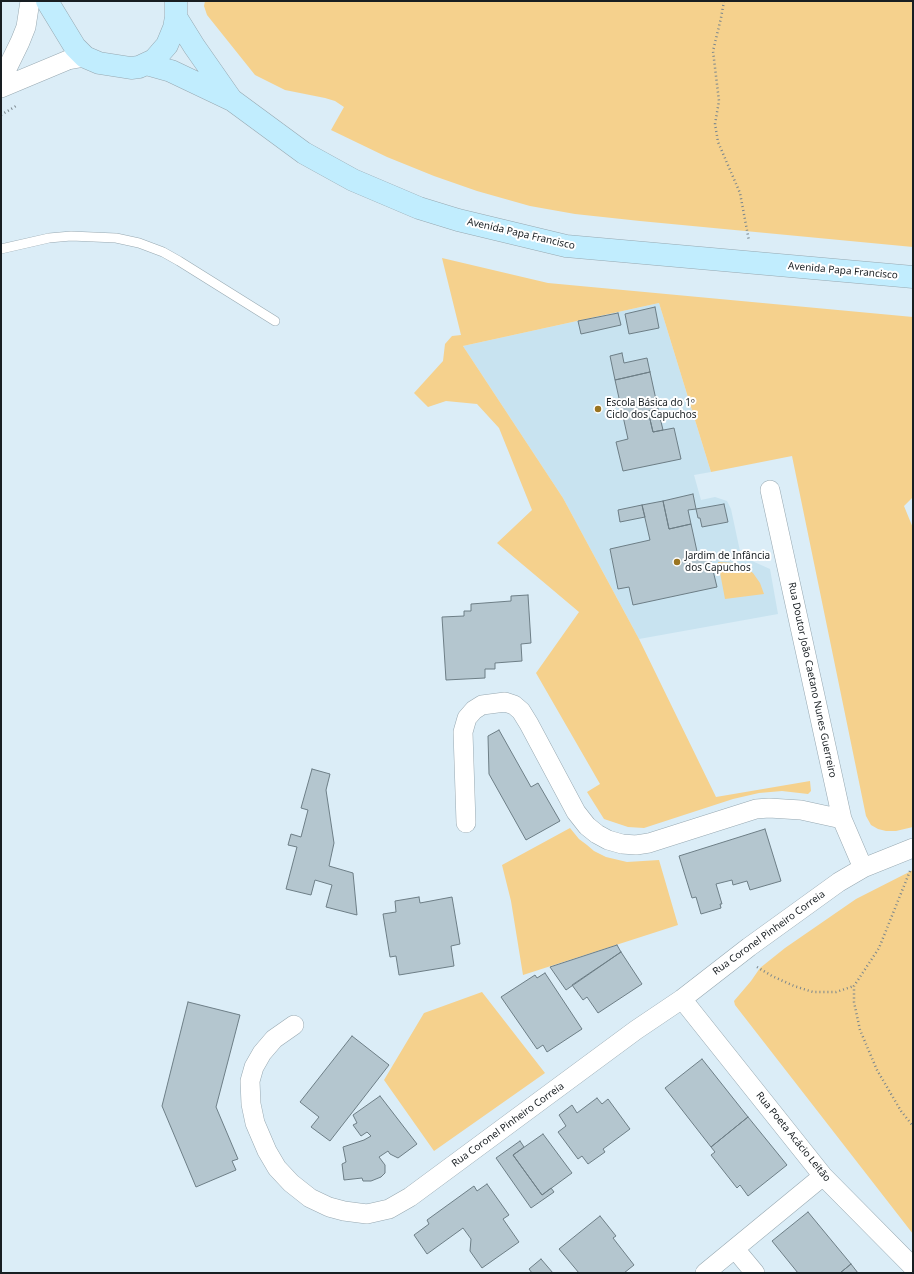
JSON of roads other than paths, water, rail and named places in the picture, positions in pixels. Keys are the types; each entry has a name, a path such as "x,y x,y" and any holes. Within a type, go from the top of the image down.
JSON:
{"main road":[{"path":"47,1 75,47 85,57 99,63 124,68 146,64 154,60 167,45 174,28 176,9"},
{"name":"Avenida Papa Francisco","path":"176,9 194,46 232,100"},
{"name":"Avenida Papa Francisco","path":"146,64 171,72 232,100 304,154 353,180 413,206 452,218 507,233 566,246 913,277"}],"street":[{"path":"1,81 26,27 30,1"},
{"path":"1,88 68,60 85,57"},
{"name":"Rua Doutor João Caetano Nunes Guerreiro","path":"770,490 842,819 863,868"},
{"path":"466,823 463,732 467,718 474,710 482,705 504,702 514,705 521,711 580,817 587,826 608,840 622,844 649,844 756,810 769,808 801,810 842,819"},
{"name":"Rua Coronel Pinheiro Correia","path":"294,1024 274,1039 262,1053 254,1067 250,1082 251,1104 258,1130 267,1151 277,1168 291,1184 310,1198 328,1207 367,1214 389,1209 410,1197 636,1030 682,999 740,954 839,882 863,868 907,850"},
{"name":"Rua Poeta Acácio Leitão","path":"682,999 823,1176 913,1268"},
{"path":"705,1273 823,1176"},
{"path":"735,1248 755,1273"}],"lane":[{"path":"1,249 49,238 72,236 116,238 139,243 163,252 179,261 275,321"}],"place":[{"name":"Escola Básica do 1º Ciclo dos Capuchos","path":"598,409"},
{"name":"Jardim de Infância dos Capuchos","path":"677,562"}]}
